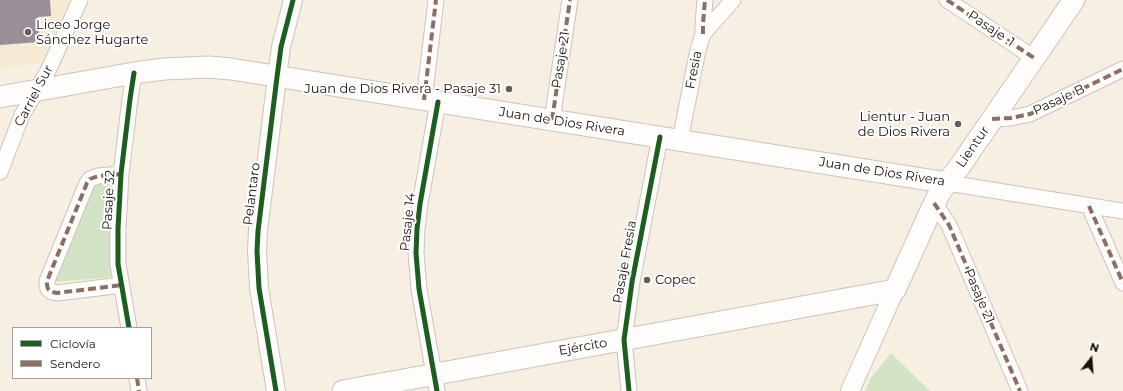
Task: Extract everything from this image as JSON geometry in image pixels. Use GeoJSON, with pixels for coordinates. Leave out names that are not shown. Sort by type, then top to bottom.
{"type":"FeatureCollection","features":[{"type":"Feature","properties":{"kind":"main road","name":"Lientur"},"geometry":{"type":"LineString","coordinates":[[895,290],[934,203],[1074,0]]}},
{"type":"Feature","properties":{"kind":"main road","name":"Juan de Dios Rivera"},"geometry":{"type":"LineString","coordinates":[[0,97],[134,73],[176,68],[209,67],[231,69],[948,183]]}},
{"type":"Feature","properties":{"kind":"main road","name":"Ejército"},"geometry":{"type":"LineString","coordinates":[[343,391],[436,383],[624,340],[895,290]]}},
{"type":"Feature","properties":{"kind":"street","name":"Carriel Sur"},"geometry":{"type":"LineString","coordinates":[[0,172],[22,115],[49,69],[80,0]]}},
{"type":"Feature","properties":{"kind":"street","name":"Pelantaro"},"geometry":{"type":"LineString","coordinates":[[276,391],[259,288],[257,251],[277,77],[282,47],[293,0]]}},
{"type":"Feature","properties":{"kind":"street","name":"Pasaje 14"},"geometry":{"type":"LineString","coordinates":[[436,0],[431,101],[417,229],[416,253],[419,289],[436,383]]}},
{"type":"Feature","properties":{"kind":"street","name":"Pasaje 21"},"geometry":{"type":"LineString","coordinates":[[552,120],[570,0]]}},
{"type":"Feature","properties":{"kind":"street","name":"Fresia"},"geometry":{"type":"LineString","coordinates":[[680,140],[698,50],[703,34],[705,0]]}},
{"type":"Feature","properties":{"kind":"street"},"geometry":{"type":"LineString","coordinates":[[703,34],[733,0]]}},
{"type":"Feature","properties":{"kind":"street","name":"Pasaje .1"},"geometry":{"type":"LineString","coordinates":[[947,0],[1034,58]]}},
{"type":"Feature","properties":{"kind":"street","name":"Pasaje B"},"geometry":{"type":"LineString","coordinates":[[992,119],[1011,118],[1030,114],[1123,68]]}},
{"type":"Feature","properties":{"kind":"street","name":"Pasaje 32"},"geometry":{"type":"LineString","coordinates":[[129,327],[118,264],[118,241],[121,174],[134,73]]}},
{"type":"Feature","properties":{"kind":"street","name":"Pasaje Fresia"},"geometry":{"type":"LineString","coordinates":[[629,391],[624,340],[632,282],[660,137]]}},
{"type":"Feature","properties":{"kind":"street","name":"Pasaje 32"},"geometry":{"type":"LineString","coordinates":[[121,174],[98,176],[90,179],[86,183],[46,285],[52,292],[57,293],[122,285]]}},
{"type":"Feature","properties":{"kind":"street","name":"Juan de Dios Rivera"},"geometry":{"type":"LineString","coordinates":[[948,183],[1123,211]]}},
{"type":"Feature","properties":{"kind":"street","name":"Pasaje 21"},"geometry":{"type":"LineString","coordinates":[[934,203],[949,225],[1020,391]]}},
{"type":"Feature","properties":{"kind":"street"},"geometry":{"type":"LineString","coordinates":[[1089,206],[1123,283]]}},
{"type":"Feature","properties":{"kind":"street","name":"Lientur"},"geometry":{"type":"LineString","coordinates":[[850,391],[895,290]]}},
{"type":"Feature","properties":{"kind":"street"},"geometry":{"type":"LineString","coordinates":[[137,379],[139,391]]}},
{"type":"Feature","properties":{"kind":"shaded area","name":"Liceo Jorge Sánchez Hugarte"},"geometry":{"type":"Polygon","coordinates":[[[0,0],[70,0],[41,63],[0,70],[0,0]]]}},
{"type":"Feature","properties":{"kind":"green space"},"geometry":{"type":"Polygon","coordinates":[[[101,180],[110,183],[115,189],[114,277],[53,282],[95,183],[101,180]]]}},
{"type":"Feature","properties":{"kind":"green space"},"geometry":{"type":"Polygon","coordinates":[[[891,353],[930,391],[865,391],[871,378],[891,353]]]}},
{"type":"Feature","properties":{"kind":"building"},"geometry":{"type":"Polygon","coordinates":[[[0,0],[50,0],[51,16],[38,17],[39,42],[0,45],[0,0]]]}},
{"type":"Feature","properties":{"kind":"marked path"},"geometry":{"type":"LineString","coordinates":[[424,100],[436,0]]}},
{"type":"Feature","properties":{"kind":"marked path"},"geometry":{"type":"LineString","coordinates":[[552,120],[570,0]]}},
{"type":"Feature","properties":{"kind":"marked path"},"geometry":{"type":"LineString","coordinates":[[703,34],[705,0]]}},
{"type":"Feature","properties":{"kind":"marked path"},"geometry":{"type":"LineString","coordinates":[[947,0],[1034,58]]}},
{"type":"Feature","properties":{"kind":"marked path"},"geometry":{"type":"LineString","coordinates":[[992,119],[1011,118],[1030,114],[1123,69]]}},
{"type":"Feature","properties":{"kind":"marked path"},"geometry":{"type":"LineString","coordinates":[[121,174],[98,176],[90,179],[87,183],[47,281],[47,285],[48,289],[57,293],[122,285]]}},
{"type":"Feature","properties":{"kind":"marked path"},"geometry":{"type":"LineString","coordinates":[[934,203],[949,225],[1020,391]]}},
{"type":"Feature","properties":{"kind":"marked path"},"geometry":{"type":"LineString","coordinates":[[1089,206],[1123,283]]}},
{"type":"Feature","properties":{"kind":"marked path"},"geometry":{"type":"LineString","coordinates":[[137,379],[139,391]]}},
{"type":"Feature","properties":{"kind":"cycle path"},"geometry":{"type":"LineString","coordinates":[[276,391],[259,288],[257,251],[258,231],[281,47],[293,0]]}},
{"type":"Feature","properties":{"kind":"cycle path"},"geometry":{"type":"LineString","coordinates":[[129,327],[118,264],[118,229],[121,174],[134,73]]}},
{"type":"Feature","properties":{"kind":"cycle path"},"geometry":{"type":"LineString","coordinates":[[437,391],[419,289],[416,253],[420,204],[438,102]]}},
{"type":"Feature","properties":{"kind":"cycle path"},"geometry":{"type":"LineString","coordinates":[[629,391],[624,340],[632,282],[660,137]]}},
{"type":"Feature","properties":{"kind":"place","name":"Liceo Jorge Sánchez Hugarte"},"geometry":{"type":"Point","coordinates":[28,32]}},
{"type":"Feature","properties":{"kind":"place","name":"Juan de Dios Rivera - Pasaje 31"},"geometry":{"type":"Point","coordinates":[509,89]}},
{"type":"Feature","properties":{"kind":"place","name":"Lientur - Juan de Dios Rivera"},"geometry":{"type":"Point","coordinates":[958,124]}},
{"type":"Feature","properties":{"kind":"place","name":"Copec"},"geometry":{"type":"Point","coordinates":[647,280]}}]}
